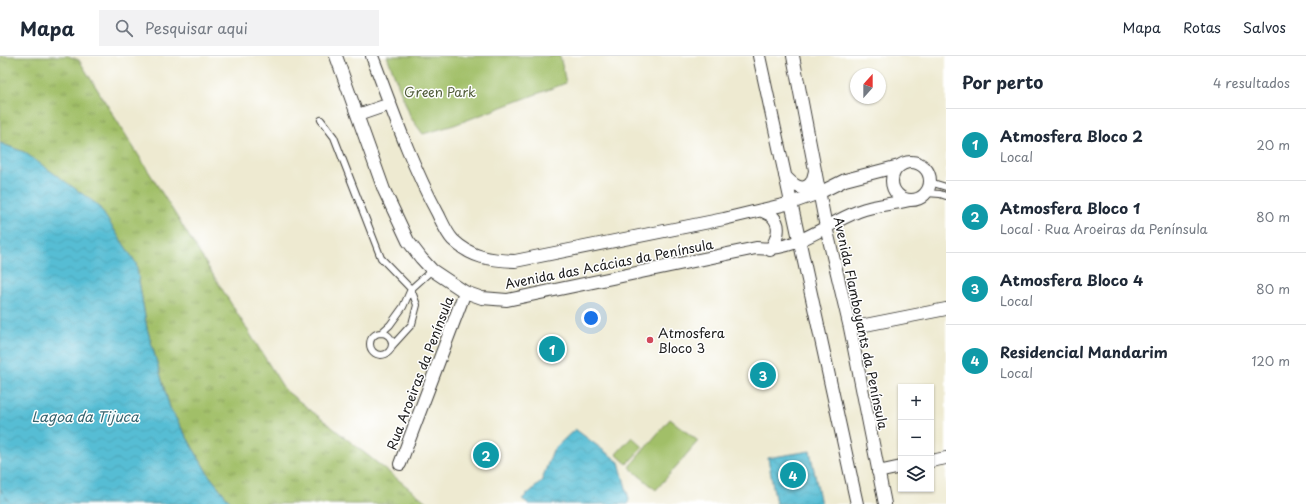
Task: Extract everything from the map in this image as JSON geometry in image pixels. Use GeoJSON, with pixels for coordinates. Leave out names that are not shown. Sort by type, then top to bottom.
{"type":"FeatureCollection","features":[{"type":"Feature","properties":{"kind":"street","name":"Avenida das Acácias da Península"},"geometry":{"type":"LineString","coordinates":[[336,56],[384,190],[408,241],[432,270],[465,292],[482,298],[507,300],[756,248],[770,250],[800,242],[826,227],[860,211],[910,200]]}},
{"type":"Feature","properties":{"kind":"street","name":"Avenida das Acácias da Península"},"geometry":{"type":"LineString","coordinates":[[372,56],[427,193],[452,239],[470,253],[492,260],[515,261],[724,220],[791,203],[819,193],[845,180],[898,166]]}},
{"type":"Feature","properties":{"kind":"street"},"geometry":{"type":"LineString","coordinates":[[759,56],[856,504]]}},
{"type":"Feature","properties":{"kind":"street","name":"Avenida Flamboyants da Península"},"geometry":{"type":"LineString","coordinates":[[793,56],[819,193],[850,328],[885,504]]}},
{"type":"Feature","properties":{"kind":"street"},"geometry":{"type":"LineString","coordinates":[[358,115],[390,104]]}},
{"type":"Feature","properties":{"kind":"street"},"geometry":{"type":"LineString","coordinates":[[910,162],[922,166],[930,176],[928,188],[916,200],[903,198],[894,190],[892,177],[898,166],[910,162]]}},
{"type":"Feature","properties":{"kind":"street"},"geometry":{"type":"LineString","coordinates":[[785,176],[791,184],[800,187],[810,184],[815,171]]}},
{"type":"Feature","properties":{"kind":"street"},"geometry":{"type":"LineString","coordinates":[[761,210],[772,216],[778,227],[775,242],[770,250]]}},
{"type":"Feature","properties":{"kind":"street","name":"Rua Aroeiras da Península"},"geometry":{"type":"LineString","coordinates":[[400,464],[465,292]]}},
{"type":"Feature","properties":{"kind":"street"},"geometry":{"type":"LineString","coordinates":[[850,328],[946,309]]}},
{"type":"Feature","properties":{"kind":"street"},"geometry":{"type":"LineString","coordinates":[[934,460],[946,458]]}},
{"type":"Feature","properties":{"kind":"street"},"geometry":{"type":"LineString","coordinates":[[878,472],[898,468]]}},
{"type":"Feature","properties":{"kind":"lane"},"geometry":{"type":"LineString","coordinates":[[321,120],[334,137],[381,258],[411,289],[417,305],[412,324],[392,346],[390,351],[382,355],[377,354],[373,351],[371,346],[373,337],[376,334],[381,333],[390,325],[403,307],[411,289],[432,270]]}},
{"type":"Feature","properties":{"kind":"lane"},"geometry":{"type":"LineString","coordinates":[[928,188],[946,187]]}},
{"type":"Feature","properties":{"kind":"lane"},"geometry":{"type":"LineString","coordinates":[[928,188],[946,196]]}},
{"type":"Feature","properties":{"kind":"lane"},"geometry":{"type":"LineString","coordinates":[[381,333],[390,337],[392,346]]}},
{"type":"Feature","properties":{"kind":"green space"},"geometry":{"type":"Polygon","coordinates":[[[0,56],[68,56],[79,60],[285,390],[429,504],[232,504],[208,474],[170,408],[147,328],[136,263],[24,152],[0,143],[0,56]]]}},
{"type":"Feature","properties":{"kind":"green space","name":"Green Park"},"geometry":{"type":"Polygon","coordinates":[[[387,56],[560,56],[566,83],[454,125],[423,134],[411,118],[387,56]]]}},
{"type":"Feature","properties":{"kind":"green space"},"geometry":{"type":"Polygon","coordinates":[[[670,419],[698,441],[656,490],[629,467],[670,419]]]}},
{"type":"Feature","properties":{"kind":"green space"},"geometry":{"type":"Polygon","coordinates":[[[632,437],[643,447],[627,464],[616,454],[632,437]]]}},
{"type":"Feature","properties":{"kind":"water","name":"Lagoa da Tijuca"},"geometry":{"type":"Polygon","coordinates":[[[0,143],[24,152],[98,205],[136,263],[147,328],[170,408],[208,474],[232,504],[0,504],[0,143]]]}},
{"type":"Feature","properties":{"kind":"water"},"geometry":{"type":"Polygon","coordinates":[[[575,429],[619,462],[629,499],[628,504],[529,504],[522,499],[541,482],[553,450],[575,429]]]}},
{"type":"Feature","properties":{"kind":"water"},"geometry":{"type":"Polygon","coordinates":[[[810,451],[821,504],[776,504],[768,458],[810,451]]]}},
{"type":"Feature","properties":{"kind":"ferry route"},"geometry":{"type":"LineString","coordinates":[[0,489],[11,504]]}},
{"type":"Feature","properties":{"kind":"place","name":"Atmosfera Bloco 3"},"geometry":{"type":"Point","coordinates":[650,340]}},
{"type":"Feature","properties":{"kind":"place","name":"Atmosfera Bloco 2"},"geometry":{"type":"Point","coordinates":[552,349]}},
{"type":"Feature","properties":{"kind":"place","name":"Atmosfera Bloco 4"},"geometry":{"type":"Point","coordinates":[763,375]}},
{"type":"Feature","properties":{"kind":"place","name":"Atmosfera Bloco 1"},"geometry":{"type":"Point","coordinates":[486,455]}},
{"type":"Feature","properties":{"kind":"place","name":"Residencial Mandarim"},"geometry":{"type":"Point","coordinates":[793,475]}}]}
